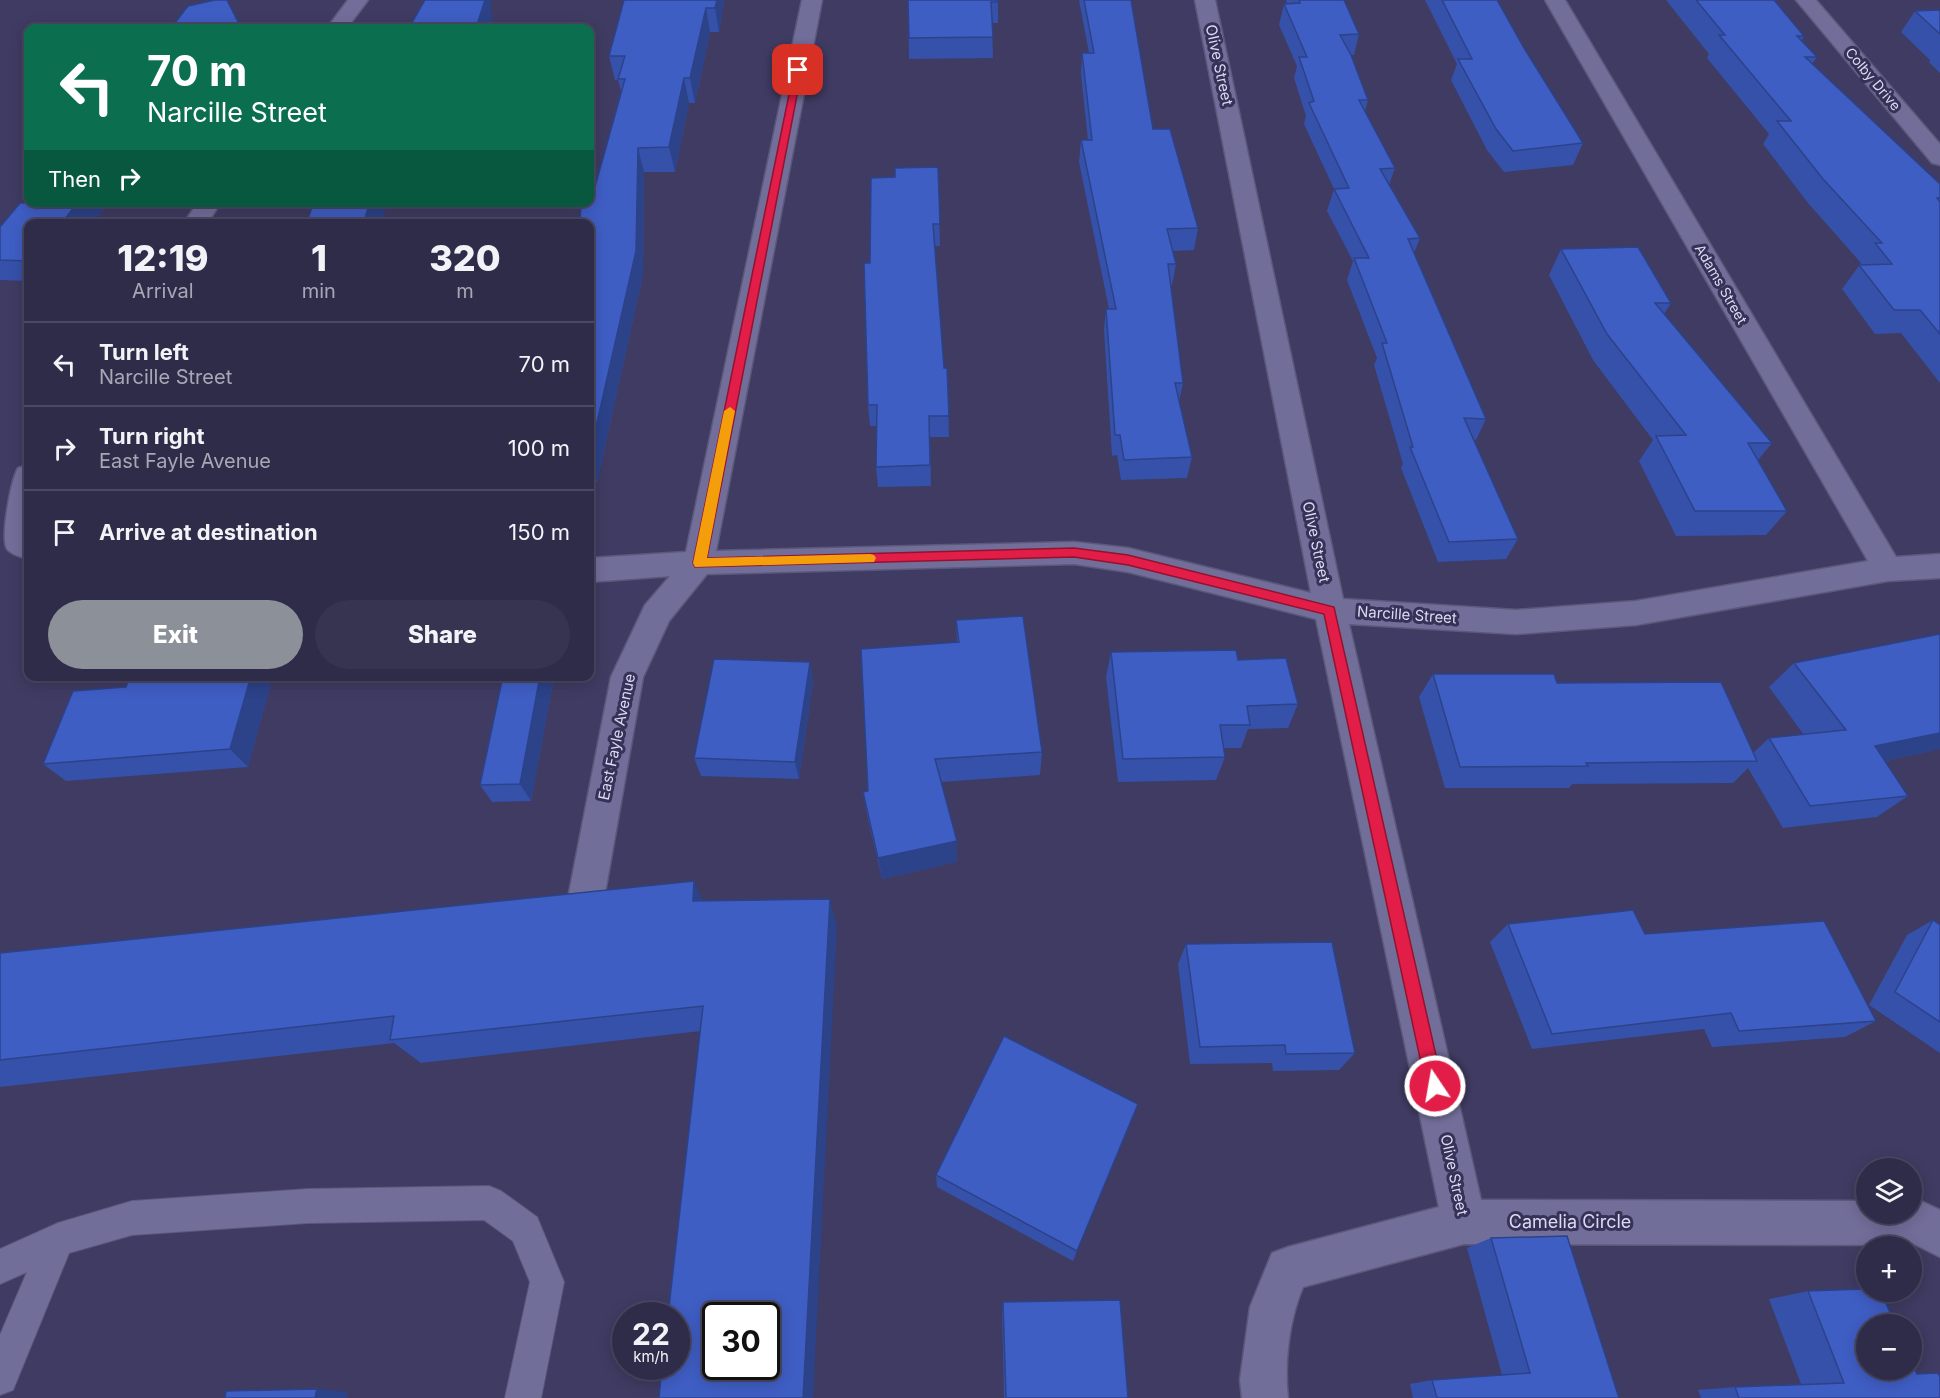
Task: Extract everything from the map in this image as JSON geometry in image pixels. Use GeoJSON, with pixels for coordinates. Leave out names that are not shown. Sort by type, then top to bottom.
{"type":"FeatureCollection","features":[{"type":"Feature","properties":{"kind":"street"},"geometry":{"type":"LineString","coordinates":[[340,24],[358,0]]}},
{"type":"Feature","properties":{"kind":"street","name":"East Fayle Avenue"},"geometry":{"type":"LineString","coordinates":[[587,893],[627,677],[656,614],[699,563],[812,0]]}},
{"type":"Feature","properties":{"kind":"street","name":"Olive Street"},"geometry":{"type":"LineString","coordinates":[[1205,0],[1330,610],[1464,1222]]}},
{"type":"Feature","properties":{"kind":"street","name":"Adams Street"},"geometry":{"type":"LineString","coordinates":[[1555,0],[1888,568]]}},
{"type":"Feature","properties":{"kind":"street","name":"Colby Drive"},"geometry":{"type":"LineString","coordinates":[[1806,0],[1940,158]]}},
{"type":"Feature","properties":{"kind":"street"},"geometry":{"type":"LineString","coordinates":[[23,545],[24,488]]}},
{"type":"Feature","properties":{"kind":"street","name":"Narcille Street"},"geometry":{"type":"LineString","coordinates":[[594,570],[699,563],[1074,553],[1128,560],[1330,610],[1516,622],[1636,613],[1888,568],[1940,566]]}},
{"type":"Feature","properties":{"kind":"street","name":"Camelia Circle"},"geometry":{"type":"LineString","coordinates":[[1265,1398],[1263,1380],[1272,1307],[1288,1269],[1464,1222],[1921,1223],[1940,1234]]}},
{"type":"Feature","properties":{"kind":"lane"},"geometry":{"type":"LineString","coordinates":[[0,1267],[58,1240],[132,1218],[308,1206],[489,1203],[525,1229],[547,1282],[523,1398]]}},
{"type":"Feature","properties":{"kind":"lane"},"geometry":{"type":"LineString","coordinates":[[0,1377],[58,1240]]}},
{"type":"Feature","properties":{"kind":"building"},"geometry":{"type":"Polygon","coordinates":[[[215,0],[227,0],[239,24],[174,24],[188,6],[215,0]]]}},
{"type":"Feature","properties":{"kind":"building"},"geometry":{"type":"Polygon","coordinates":[[[425,0],[485,0],[477,24],[411,24],[425,0]]]}},
{"type":"Feature","properties":{"kind":"building"},"geometry":{"type":"Polygon","coordinates":[[[624,0],[717,0],[715,8],[706,8],[690,78],[684,78],[669,147],[638,148],[636,251],[594,435],[594,219],[580,219],[581,207],[594,207],[594,187],[625,79],[618,79],[625,56],[609,56],[624,0]]]}},
{"type":"Feature","properties":{"kind":"building"},"geometry":{"type":"Polygon","coordinates":[[[908,0],[998,0],[998,2],[991,2],[993,37],[909,38],[908,0]]]}},
{"type":"Feature","properties":{"kind":"building"},"geometry":{"type":"Polygon","coordinates":[[[1084,0],[1131,0],[1153,129],[1170,129],[1198,228],[1167,229],[1176,264],[1168,264],[1183,383],[1175,383],[1192,457],[1124,460],[1120,435],[1115,435],[1106,309],[1116,309],[1081,140],[1092,140],[1082,53],[1094,53],[1084,0]]]}},
{"type":"Feature","properties":{"kind":"building"},"geometry":{"type":"Polygon","coordinates":[[[1299,0],[1344,0],[1359,34],[1340,35],[1351,55],[1368,100],[1359,100],[1395,168],[1380,169],[1420,238],[1408,239],[1486,419],[1464,418],[1518,539],[1449,542],[1410,447],[1413,447],[1382,343],[1387,343],[1354,258],[1369,258],[1334,189],[1349,188],[1309,103],[1314,101],[1299,57],[1307,57],[1284,4],[1300,3],[1299,0]]]}},
{"type":"Feature","properties":{"kind":"building"},"geometry":{"type":"Polygon","coordinates":[[[1442,0],[1497,0],[1583,143],[1513,151],[1496,129],[1458,59],[1472,59],[1442,0]]]}},
{"type":"Feature","properties":{"kind":"building"},"geometry":{"type":"Polygon","coordinates":[[[1696,0],[1774,0],[1804,36],[1797,36],[1817,57],[1805,57],[1940,184],[1940,198],[1937,198],[1940,202],[1940,334],[1920,310],[1894,310],[1859,265],[1892,264],[1875,243],[1882,243],[1823,179],[1777,121],[1791,121],[1719,35],[1725,35],[1696,0]]]}},
{"type":"Feature","properties":{"kind":"building"},"geometry":{"type":"Polygon","coordinates":[[[1940,10],[1940,34],[1915,11],[1940,10]]]}},
{"type":"Feature","properties":{"kind":"building"},"geometry":{"type":"Polygon","coordinates":[[[938,167],[940,224],[933,224],[944,368],[947,368],[949,416],[929,416],[930,465],[876,467],[877,405],[868,405],[864,263],[870,263],[871,178],[895,177],[895,168],[938,167]]]}},
{"type":"Feature","properties":{"kind":"building"},"geometry":{"type":"Polygon","coordinates":[[[20,203],[24,203],[24,207],[74,207],[65,219],[24,219],[24,261],[0,260],[0,227],[20,203]]]}},
{"type":"Feature","properties":{"kind":"building"},"geometry":{"type":"Polygon","coordinates":[[[312,207],[368,207],[365,219],[308,219],[312,207]]]}},
{"type":"Feature","properties":{"kind":"building"},"geometry":{"type":"Polygon","coordinates":[[[1638,247],[1671,303],[1655,303],[1772,443],[1748,443],[1787,511],[1695,511],[1656,436],[1686,435],[1607,334],[1561,249],[1638,247]]]}},
{"type":"Feature","properties":{"kind":"building"},"geometry":{"type":"Polygon","coordinates":[[[1023,616],[1042,752],[935,759],[957,841],[878,858],[863,792],[868,791],[861,649],[959,642],[956,620],[1023,616]]]}},
{"type":"Feature","properties":{"kind":"building"},"geometry":{"type":"Polygon","coordinates":[[[1940,634],[1940,733],[1875,746],[1908,796],[1810,806],[1769,738],[1846,730],[1794,663],[1940,634]]]}},
{"type":"Feature","properties":{"kind":"building"},"geometry":{"type":"Polygon","coordinates":[[[1236,650],[1238,660],[1286,658],[1298,704],[1247,706],[1250,725],[1220,725],[1225,757],[1123,759],[1111,652],[1236,650]]]}},
{"type":"Feature","properties":{"kind":"building"},"geometry":{"type":"Polygon","coordinates":[[[714,659],[810,662],[795,762],[694,758],[714,659]]]}},
{"type":"Feature","properties":{"kind":"building"},"geometry":{"type":"Polygon","coordinates":[[[1433,674],[1554,674],[1557,683],[1721,682],[1757,761],[1460,767],[1433,674]]]}},
{"type":"Feature","properties":{"kind":"building"},"geometry":{"type":"Polygon","coordinates":[[[128,681],[250,681],[230,749],[43,764],[73,691],[126,687],[128,681]]]}},
{"type":"Feature","properties":{"kind":"building"},"geometry":{"type":"Polygon","coordinates":[[[502,681],[539,681],[520,784],[480,785],[502,681]]]}},
{"type":"Feature","properties":{"kind":"building"},"geometry":{"type":"Polygon","coordinates":[[[694,881],[693,901],[830,899],[803,1398],[659,1398],[661,1380],[690,1380],[690,1302],[670,1302],[703,1006],[390,1040],[394,1016],[0,1060],[0,953],[694,881]]]}},
{"type":"Feature","properties":{"kind":"building"},"geometry":{"type":"Polygon","coordinates":[[[1633,910],[1645,934],[1824,921],[1876,1021],[1739,1031],[1731,1013],[1552,1034],[1508,924],[1633,910]]]}},
{"type":"Feature","properties":{"kind":"building"},"geometry":{"type":"Polygon","coordinates":[[[1933,920],[1940,925],[1940,1022],[1895,992],[1933,920]]]}},
{"type":"Feature","properties":{"kind":"building"},"geometry":{"type":"Polygon","coordinates":[[[1332,942],[1355,1053],[1286,1054],[1285,1045],[1200,1047],[1186,944],[1332,942]]]}},
{"type":"Feature","properties":{"kind":"building"},"geometry":{"type":"Polygon","coordinates":[[[1004,1036],[1138,1104],[1077,1251],[936,1175],[1004,1036]]]}},
{"type":"Feature","properties":{"kind":"building"},"geometry":{"type":"Polygon","coordinates":[[[1567,1236],[1619,1398],[1437,1398],[1432,1380],[1530,1373],[1491,1238],[1567,1236]]]}},
{"type":"Feature","properties":{"kind":"building"},"geometry":{"type":"Polygon","coordinates":[[[1856,1289],[1856,1302],[1885,1302],[1891,1314],[1856,1314],[1856,1380],[1922,1380],[1922,1374],[1938,1373],[1940,1398],[1739,1398],[1735,1387],[1844,1383],[1808,1291],[1856,1289]]]}},
{"type":"Feature","properties":{"kind":"building"},"geometry":{"type":"Polygon","coordinates":[[[1120,1300],[1128,1398],[1006,1398],[1003,1302],[1120,1300]]]}},
{"type":"Feature","properties":{"kind":"building"},"geometry":{"type":"Polygon","coordinates":[[[317,1389],[315,1398],[225,1398],[226,1391],[317,1389]]]}},
{"type":"Feature","properties":{"kind":"slow traffic"},"geometry":{"type":"LineString","coordinates":[[730,411],[699,563],[870,558]]}},
{"type":"Feature","properties":{"kind":"route"},"geometry":{"type":"LineString","coordinates":[[798,70],[699,563],[1074,553],[1128,560],[1330,610],[1435,1086]]}}]}
